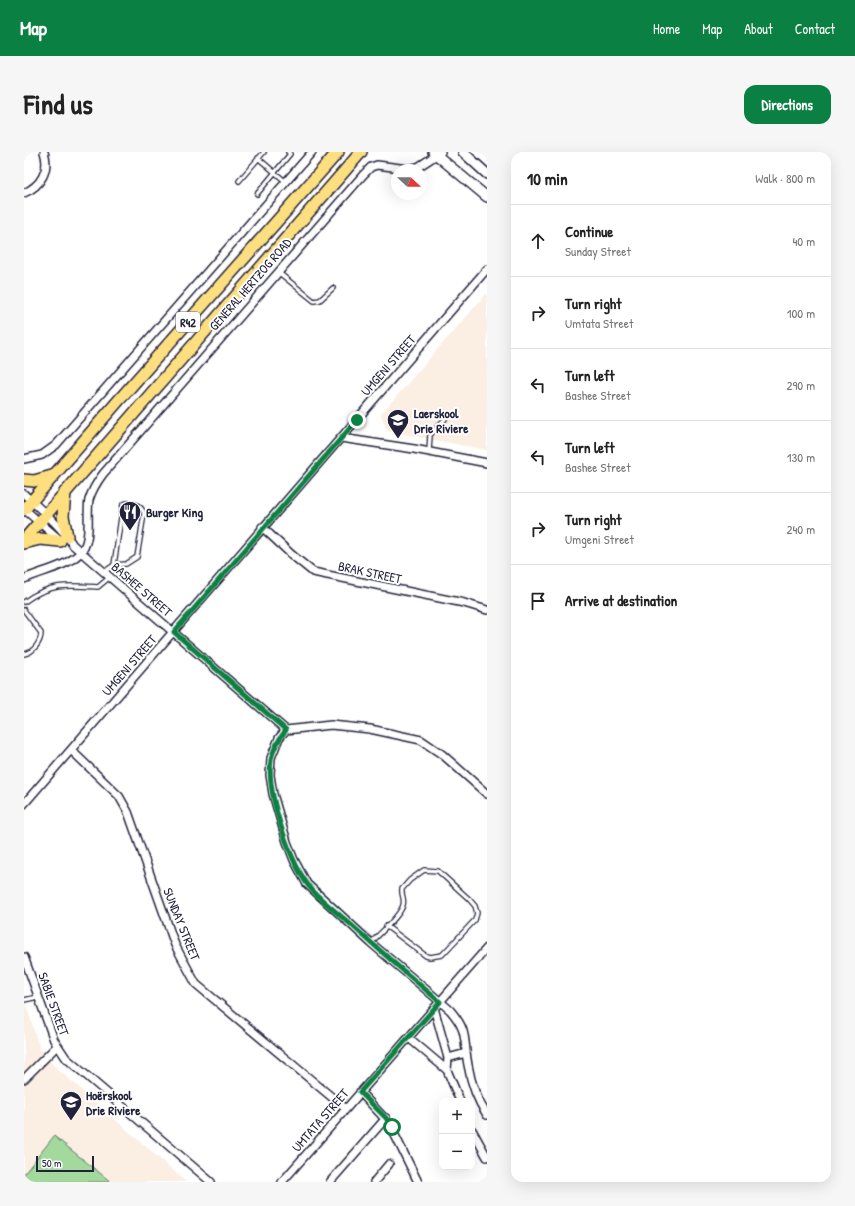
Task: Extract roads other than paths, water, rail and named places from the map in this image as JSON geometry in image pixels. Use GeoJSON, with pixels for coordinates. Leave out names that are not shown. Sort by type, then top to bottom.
{"type":"FeatureCollection","features":[{"type":"Feature","properties":{"kind":"main road","name":"GENERAL HERTZOG ROAD"},"geometry":{"type":"LineString","coordinates":[[26,505],[338,152]]}},
{"type":"Feature","properties":{"kind":"main road","name":"GENERAL HERTZOG ROAD"},"geometry":{"type":"LineString","coordinates":[[24,540],[65,492],[81,477],[361,152]]}},
{"type":"Feature","properties":{"kind":"main road"},"geometry":{"type":"LineString","coordinates":[[24,480],[34,481],[52,476]]}},
{"type":"Feature","properties":{"kind":"main road"},"geometry":{"type":"LineString","coordinates":[[24,544],[40,539],[67,541],[63,516],[65,492]]}},
{"type":"Feature","properties":{"kind":"street"},"geometry":{"type":"LineString","coordinates":[[24,193],[32,190],[39,183],[44,174],[46,164],[44,152]]}},
{"type":"Feature","properties":{"kind":"street"},"geometry":{"type":"LineString","coordinates":[[24,460],[46,453],[56,445],[312,152]]}},
{"type":"Feature","properties":{"kind":"street"},"geometry":{"type":"LineString","coordinates":[[463,152],[487,174]]}},
{"type":"Feature","properties":{"kind":"street"},"geometry":{"type":"LineString","coordinates":[[437,153],[487,197]]}},
{"type":"Feature","properties":{"kind":"street","name":"GENERAL HERTZOG ROAD"},"geometry":{"type":"LineString","coordinates":[[81,552],[87,537],[90,499],[93,489],[103,474],[371,167],[381,165],[413,168],[421,166],[437,153]]}},
{"type":"Feature","properties":{"kind":"street","name":"UMGENI STREET"},"geometry":{"type":"LineString","coordinates":[[24,804],[174,632],[262,527],[487,269]]}},
{"type":"Feature","properties":{"kind":"street"},"geometry":{"type":"LineString","coordinates":[[341,438],[487,463]]}},
{"type":"Feature","properties":{"kind":"street"},"geometry":{"type":"LineString","coordinates":[[26,505],[42,518]]}},
{"type":"Feature","properties":{"kind":"street"},"geometry":{"type":"LineString","coordinates":[[26,505],[42,518]]}},
{"type":"Feature","properties":{"kind":"street","name":"BASHEE STREET"},"geometry":{"type":"LineString","coordinates":[[42,518],[67,541]]}},
{"type":"Feature","properties":{"kind":"street","name":"BASHEE STREET"},"geometry":{"type":"LineString","coordinates":[[42,518],[286,730]]}},
{"type":"Feature","properties":{"kind":"street","name":"BRAK STREET"},"geometry":{"type":"LineString","coordinates":[[262,527],[313,572],[464,603],[487,610]]}},
{"type":"Feature","properties":{"kind":"street"},"geometry":{"type":"LineString","coordinates":[[24,579],[63,564],[81,552]]}},
{"type":"Feature","properties":{"kind":"street"},"geometry":{"type":"LineString","coordinates":[[487,794],[443,755],[421,740],[370,729],[330,724],[286,730],[273,752],[270,775],[279,817],[294,860],[313,891],[371,943],[450,1010],[462,1026],[466,1040],[466,1053],[472,1082],[481,1106],[487,1115]]}},
{"type":"Feature","properties":{"kind":"street","name":"SUNDAY STREET"},"geometry":{"type":"LineString","coordinates":[[71,750],[119,796],[128,812],[175,945],[196,984],[346,1109]]}},
{"type":"Feature","properties":{"kind":"street","name":"UMTATA STREET"},"geometry":{"type":"LineString","coordinates":[[282,1182],[487,948]]}},
{"type":"Feature","properties":{"kind":"street","name":"SABIE STREET"},"geometry":{"type":"LineString","coordinates":[[24,957],[57,1046],[71,1063],[211,1182]]}},
{"type":"Feature","properties":{"kind":"street"},"geometry":{"type":"LineString","coordinates":[[434,1008],[448,1058],[447,1070]]}},
{"type":"Feature","properties":{"kind":"street"},"geometry":{"type":"LineString","coordinates":[[409,1038],[447,1070],[459,1098]]}},
{"type":"Feature","properties":{"kind":"street"},"geometry":{"type":"LineString","coordinates":[[24,1079],[57,1046]]}},
{"type":"Feature","properties":{"kind":"street"},"geometry":{"type":"LineString","coordinates":[[448,1058],[466,1053]]}},
{"type":"Feature","properties":{"kind":"street"},"geometry":{"type":"LineString","coordinates":[[360,1092],[386,1118],[418,1182]]}},
{"type":"Feature","properties":{"kind":"street"},"geometry":{"type":"LineString","coordinates":[[330,1182],[386,1118]]}},
{"type":"Feature","properties":{"kind":"street"},"geometry":{"type":"LineString","coordinates":[[474,1134],[487,1157]]}},
{"type":"Feature","properties":{"kind":"street"},"geometry":{"type":"LineString","coordinates":[[374,1182],[389,1164]]}},
{"type":"Feature","properties":{"kind":"lane"},"geometry":{"type":"LineString","coordinates":[[240,181],[264,152]]}},
{"type":"Feature","properties":{"kind":"lane"},"geometry":{"type":"LineString","coordinates":[[258,194],[290,154],[288,152]]}},
{"type":"Feature","properties":{"kind":"lane"},"geometry":{"type":"LineString","coordinates":[[258,158],[286,182]]}},
{"type":"Feature","properties":{"kind":"lane"},"geometry":{"type":"LineString","coordinates":[[278,272],[314,301],[320,300],[333,288]]}},
{"type":"Feature","properties":{"kind":"lane"},"geometry":{"type":"LineString","coordinates":[[429,452],[430,435],[445,419]]}},
{"type":"Feature","properties":{"kind":"lane"},"geometry":{"type":"LineString","coordinates":[[104,572],[114,565],[126,564],[134,560],[139,552],[144,514],[141,507],[138,505],[128,503],[123,504],[114,565]]}},
{"type":"Feature","properties":{"kind":"lane"},"geometry":{"type":"LineString","coordinates":[[24,602],[47,589],[65,584],[98,587],[110,577]]}},
{"type":"Feature","properties":{"kind":"lane"},"geometry":{"type":"LineString","coordinates":[[24,610],[41,633],[38,644],[28,654],[24,654]]}},
{"type":"Feature","properties":{"kind":"lane"},"geometry":{"type":"LineString","coordinates":[[371,943],[386,926],[401,911],[404,904],[402,889],[420,872],[429,869],[438,871],[469,898],[475,906],[477,913],[475,920],[442,955],[435,957],[426,956],[386,926]]}},
{"type":"Feature","properties":{"kind":"lane"},"geometry":{"type":"LineString","coordinates":[[24,1000],[38,997]]}},
{"type":"Feature","properties":{"kind":"place","name":"Laerskool Drie Riviere"},"geometry":{"type":"Point","coordinates":[398,440]}},
{"type":"Feature","properties":{"kind":"place","name":"Burger King"},"geometry":{"type":"Point","coordinates":[130,532]}},
{"type":"Feature","properties":{"kind":"place","name":"Hoërskool Drie Riviere"},"geometry":{"type":"Point","coordinates":[71,1122]}}]}
